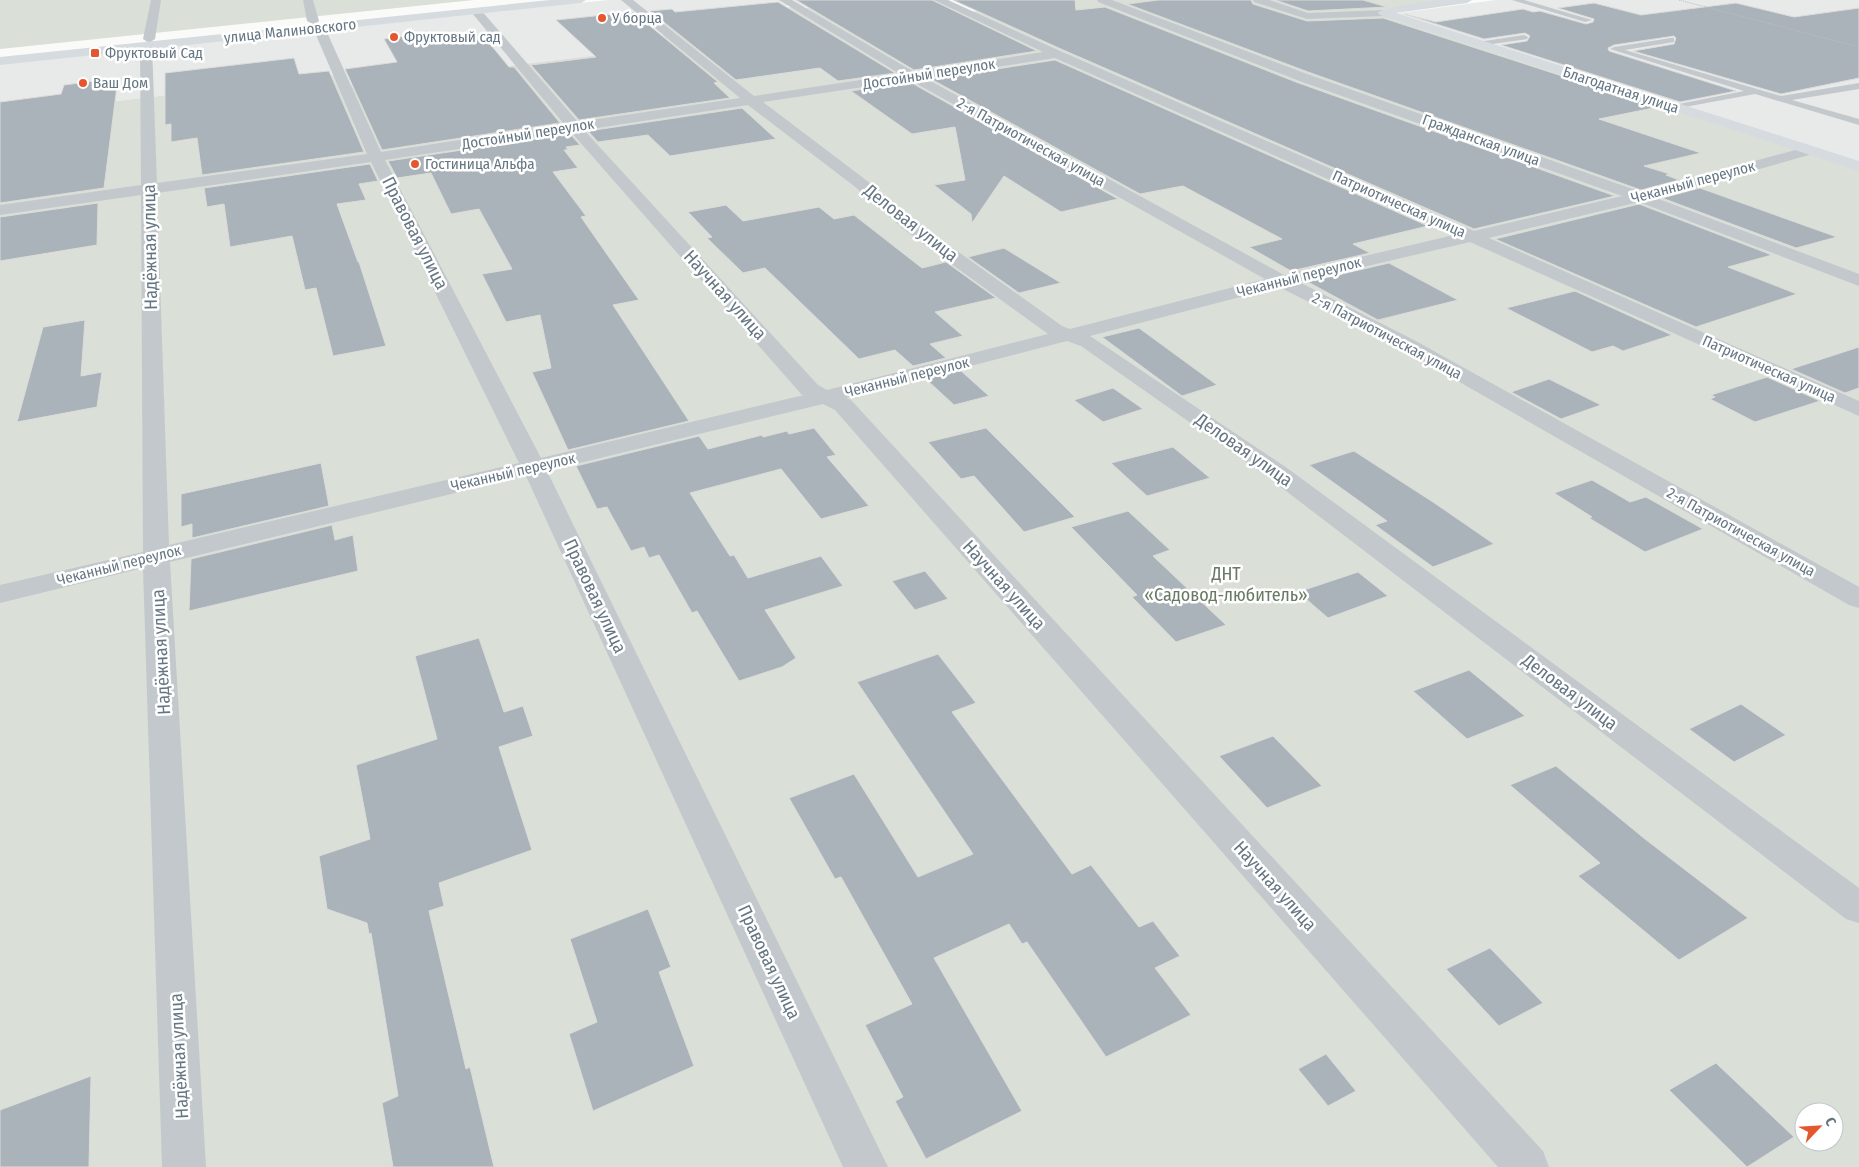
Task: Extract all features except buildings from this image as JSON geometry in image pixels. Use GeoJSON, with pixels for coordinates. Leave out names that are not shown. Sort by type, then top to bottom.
{"type":"FeatureCollection","features":[{"type":"Feature","properties":{"kind":"main road","name":"улица Малиновского"},"geometry":{"type":"LineString","coordinates":[[0,61],[519,0]]}},
{"type":"Feature","properties":{"kind":"main road","name":"улица Малиновского"},"geometry":{"type":"LineString","coordinates":[[470,5],[581,0]]}},
{"type":"Feature","properties":{"kind":"main road","name":"Благодатная улица"},"geometry":{"type":"LineString","coordinates":[[1384,13],[1403,8],[1467,0]]}},
{"type":"Feature","properties":{"kind":"main road","name":"Благодатная улица"},"geometry":{"type":"LineString","coordinates":[[1384,13],[1859,166]]}},
{"type":"Feature","properties":{"kind":"main road","name":"улица Малиновского"},"geometry":{"type":"LineString","coordinates":[[0,54],[148,43]]}},
{"type":"Feature","properties":{"kind":"street","name":"Надёжная улица"},"geometry":{"type":"LineString","coordinates":[[156,0],[148,43],[156,556],[184,1167]]}},
{"type":"Feature","properties":{"kind":"street","name":"Правовая улица"},"geometry":{"type":"LineString","coordinates":[[308,0],[316,25],[376,157],[534,468],[866,1167]]}},
{"type":"Feature","properties":{"kind":"street","name":"Деловая улица"},"geometry":{"type":"LineString","coordinates":[[626,0],[752,101],[860,183],[912,227],[1055,330],[1088,342],[1278,473],[1859,908]]}},
{"type":"Feature","properties":{"kind":"street","name":"2-я Патриотическая улица"},"geometry":{"type":"LineString","coordinates":[[784,0],[914,77],[1281,281],[1407,344],[1859,599]]}},
{"type":"Feature","properties":{"kind":"street","name":"Патриотическая улица"},"geometry":{"type":"LineString","coordinates":[[939,0],[1056,54],[1859,409]]}},
{"type":"Feature","properties":{"kind":"street","name":"Гражданская улица"},"geometry":{"type":"LineString","coordinates":[[1102,0],[1302,77],[1640,197],[1859,280]]}},
{"type":"Feature","properties":{"kind":"street","name":"Благодатная улица"},"geometry":{"type":"LineString","coordinates":[[1258,0],[1307,16],[1384,13]]}},
{"type":"Feature","properties":{"kind":"street","name":"Научная улица"},"geometry":{"type":"LineString","coordinates":[[470,5],[574,126],[810,390],[843,405],[1527,1167]]}},
{"type":"Feature","properties":{"kind":"street","name":"Достойный переулок"},"geometry":{"type":"LineString","coordinates":[[0,210],[376,157],[1056,54]]}},
{"type":"Feature","properties":{"kind":"street","name":"Чеканный переулок"},"geometry":{"type":"LineString","coordinates":[[0,594],[826,397],[1281,281],[1640,197],[1811,150]]}},
{"type":"Feature","properties":{"kind":"lane"},"geometry":{"type":"LineString","coordinates":[[1516,0],[1588,20]]}},
{"type":"Feature","properties":{"kind":"lane"},"geometry":{"type":"LineString","coordinates":[[1478,44],[1524,37]]}},
{"type":"Feature","properties":{"kind":"lane"},"geometry":{"type":"LineString","coordinates":[[1671,40],[1614,49],[1753,92],[1859,122]]}},
{"type":"Feature","properties":{"kind":"lane"},"geometry":{"type":"LineString","coordinates":[[1782,100],[1859,86]]}},
{"type":"Feature","properties":{"kind":"lane"},"geometry":{"type":"LineString","coordinates":[[1677,107],[1753,92]]}},
{"type":"Feature","properties":{"kind":"path"},"geometry":{"type":"LineString","coordinates":[[1679,0],[1859,47]]}},
{"type":"Feature","properties":{"kind":"shaded area"},"geometry":{"type":"Polygon","coordinates":[[[609,0],[873,0],[800,8],[796,5],[653,24],[665,35],[589,44],[599,55],[349,84],[345,74],[0,115],[0,64],[609,0]]]}},
{"type":"Feature","properties":{"kind":"shaded area"},"geometry":{"type":"Polygon","coordinates":[[[1496,0],[1859,0],[1859,163],[1392,14],[1496,0]]]}},
{"type":"Feature","properties":{"kind":"green space"},"geometry":{"type":"Polygon","coordinates":[[[0,0],[474,0],[0,49],[0,0]]]}},
{"type":"Feature","properties":{"kind":"green space","name":"ДНТ «Садовод-любитель»"},"geometry":{"type":"Polygon","coordinates":[[[878,0],[935,0],[962,13],[1033,4],[1025,0],[1467,0],[1375,12],[1859,169],[1859,1167],[0,1167],[0,115],[335,75],[339,86],[599,55],[590,44],[672,34],[659,24],[736,16],[733,13],[791,7],[794,9],[878,0]]]}},
{"type":"Feature","properties":{"kind":"place","name":"У борца"},"geometry":{"type":"Point","coordinates":[602,18]}},
{"type":"Feature","properties":{"kind":"place","name":"Фруктовый сад"},"geometry":{"type":"Point","coordinates":[394,37]}},
{"type":"Feature","properties":{"kind":"place","name":"Фруктовый Сад"},"geometry":{"type":"Point","coordinates":[95,53]}},
{"type":"Feature","properties":{"kind":"place","name":"Ваш Дом"},"geometry":{"type":"Point","coordinates":[83,83]}},
{"type":"Feature","properties":{"kind":"place","name":"Гостиница Альфа"},"geometry":{"type":"Point","coordinates":[415,164]}}]}
